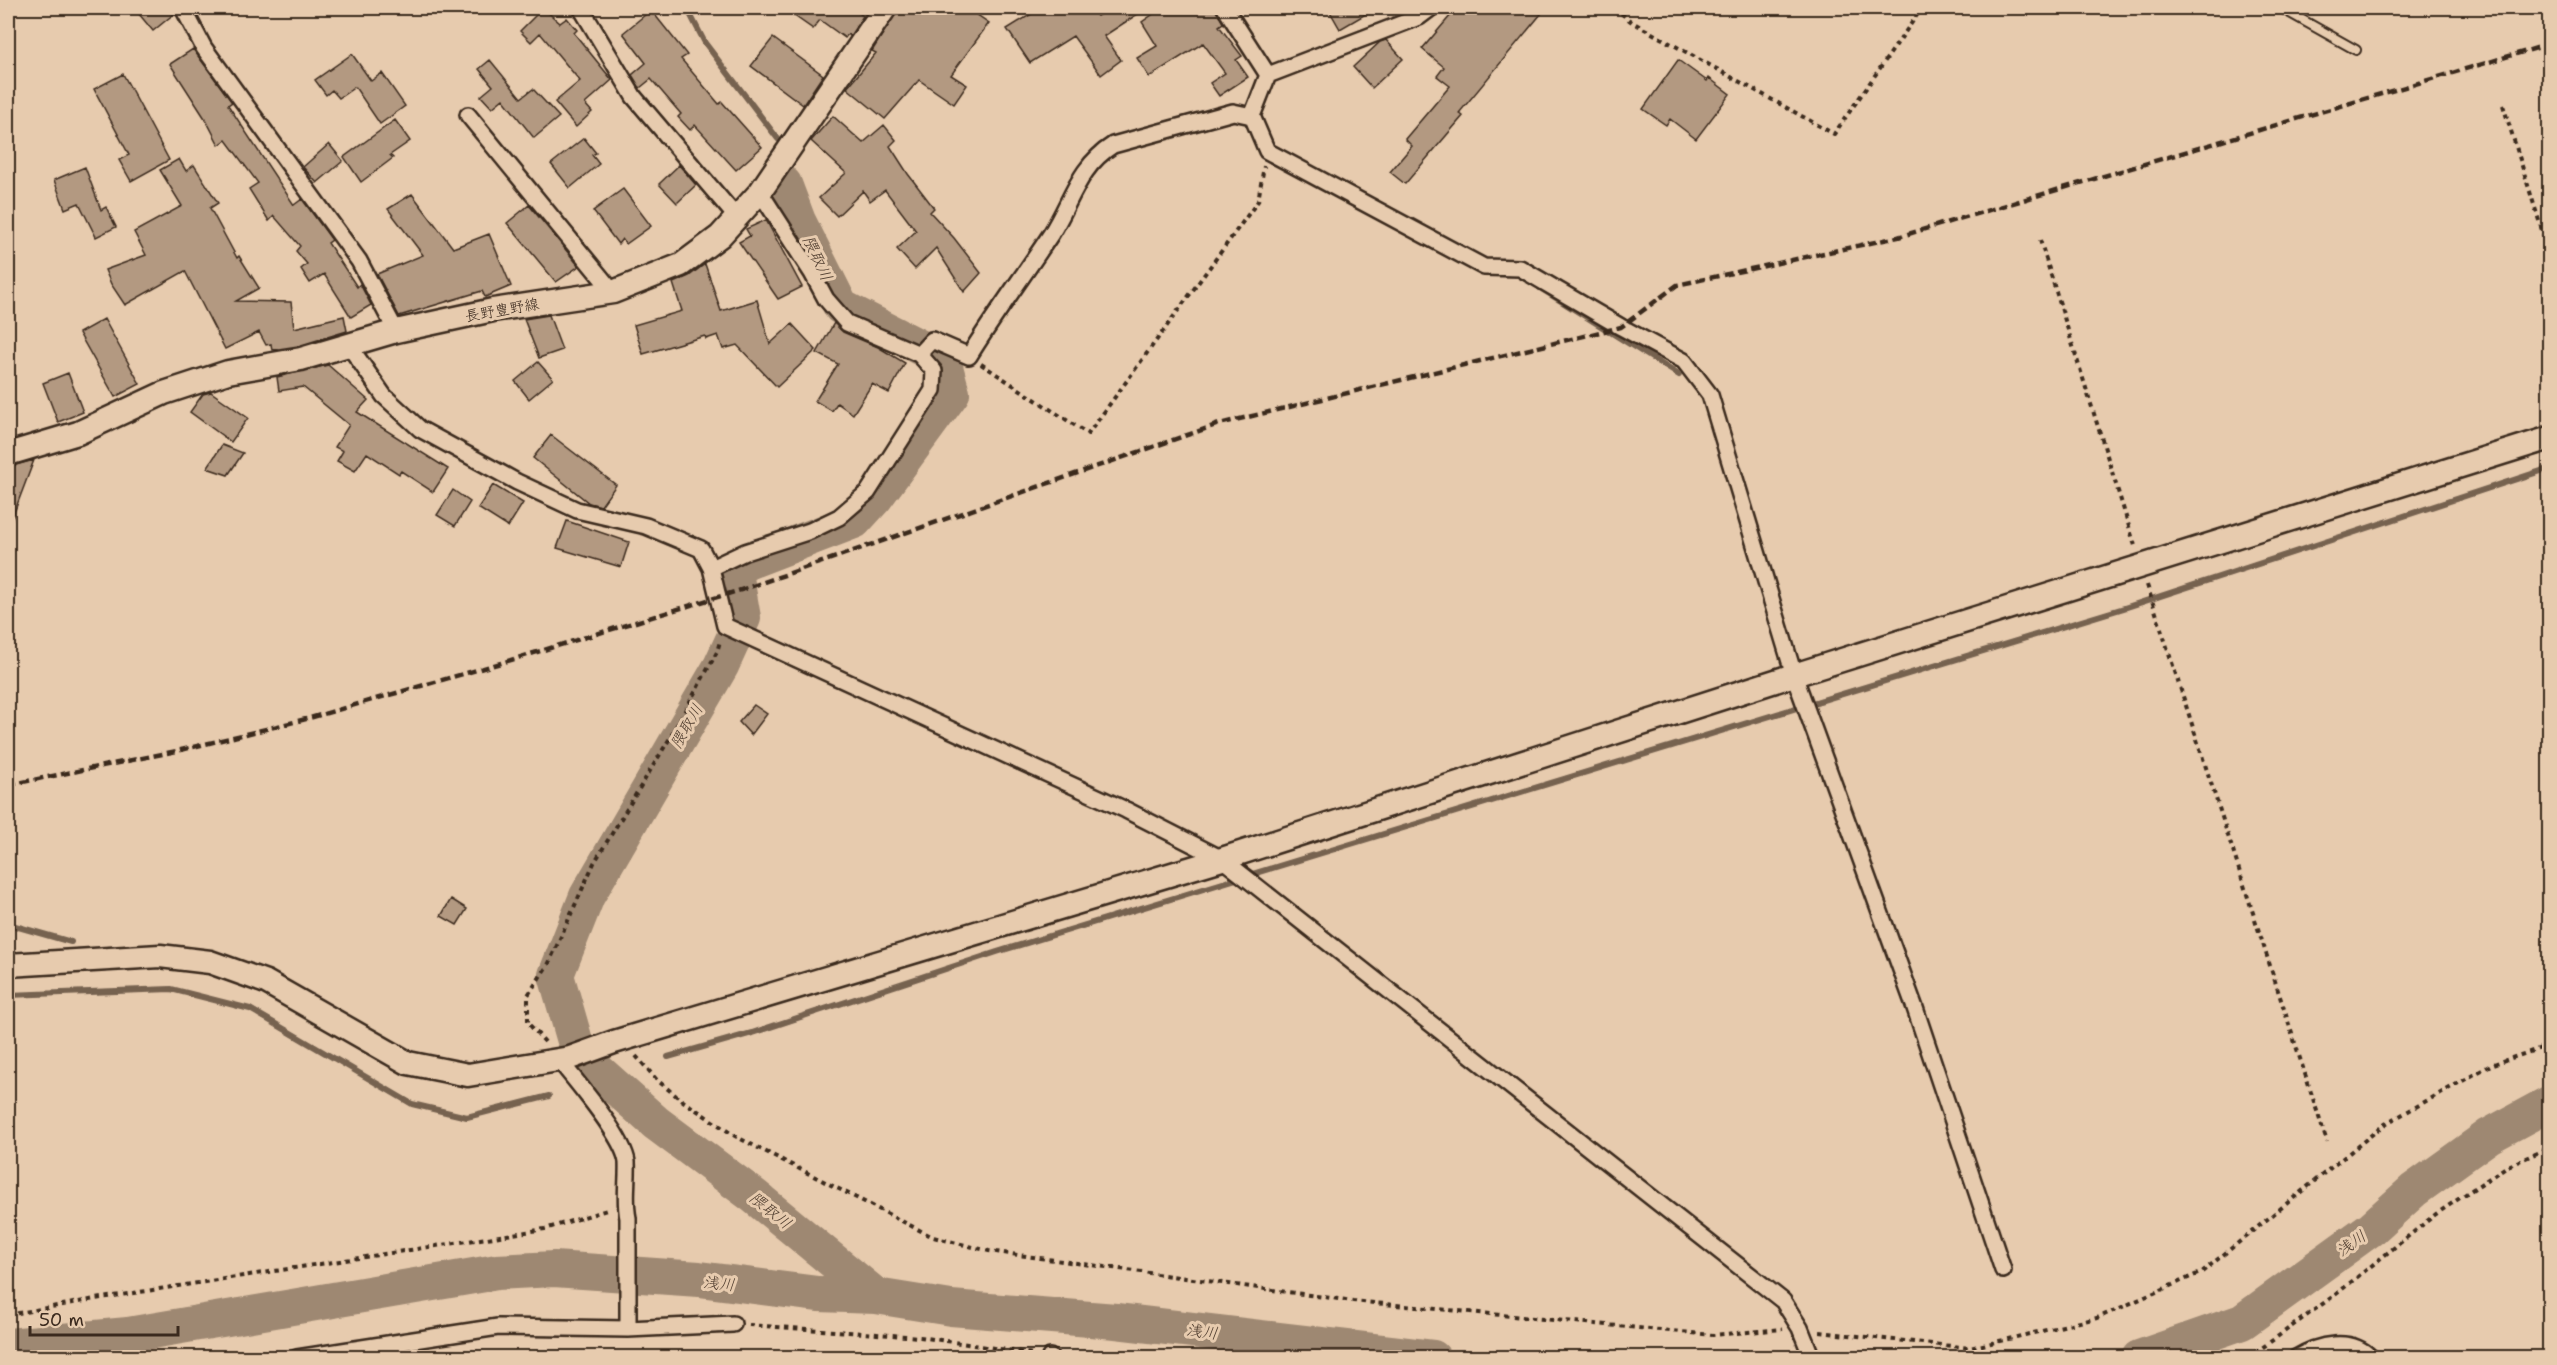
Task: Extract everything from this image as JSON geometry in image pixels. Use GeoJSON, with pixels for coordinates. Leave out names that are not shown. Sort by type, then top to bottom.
{"type":"FeatureCollection","features":[{"type":"Feature","properties":{"kind":"street"},"geometry":{"type":"LineString","coordinates":[[183,8],[204,48],[359,261],[396,332]]}},
{"type":"Feature","properties":{"kind":"street"},"geometry":{"type":"LineString","coordinates":[[582,8],[634,97],[737,218]]}},
{"type":"Feature","properties":{"kind":"street"},"geometry":{"type":"LineString","coordinates":[[1225,8],[1268,75]]}},
{"type":"Feature","properties":{"kind":"street"},"geometry":{"type":"LineString","coordinates":[[1431,8],[1419,17],[1268,75],[1252,116],[1267,151],[1484,267],[1520,268],[1684,361],[1710,395],[1794,675],[1915,1008],[2003,1270]]}},
{"type":"Feature","properties":{"kind":"street","name":"長野豊野線"},"geometry":{"type":"LineString","coordinates":[[8,454],[78,433],[164,393],[228,372],[301,359],[396,332],[493,310],[613,292],[681,266],[720,236],[760,192],[878,10]]}},
{"type":"Feature","properties":{"kind":"street"},"geometry":{"type":"LineString","coordinates":[[923,350],[932,340],[969,356],[998,309],[1052,232],[1082,174],[1098,154],[1113,144],[1233,112],[1252,116]]}},
{"type":"Feature","properties":{"kind":"street"},"geometry":{"type":"LineString","coordinates":[[468,115],[613,292]]}},
{"type":"Feature","properties":{"kind":"street"},"geometry":{"type":"LineString","coordinates":[[711,568],[745,552],[810,531],[839,517],[868,492],[933,390],[934,371],[923,350],[847,323],[826,299],[760,192]]}},
{"type":"Feature","properties":{"kind":"street"},"geometry":{"type":"LineString","coordinates":[[350,346],[384,396],[420,429],[517,482],[577,510],[646,526],[700,549],[711,568],[727,626],[1126,810],[1222,859],[1783,1301],[1803,1333],[1812,1358]]}},
{"type":"Feature","properties":{"kind":"street"},"geometry":{"type":"LineString","coordinates":[[8,964],[160,956],[210,962],[266,982],[408,1063],[468,1075],[565,1059],[1222,859],[1794,675],[2550,438]]}},
{"type":"Feature","properties":{"kind":"street"},"geometry":{"type":"LineString","coordinates":[[565,1059],[615,1134],[627,1159],[628,1325]]}},
{"type":"Feature","properties":{"kind":"street"},"geometry":{"type":"LineString","coordinates":[[297,1358],[498,1327],[733,1324]]}},
{"type":"Feature","properties":{"kind":"street"},"geometry":{"type":"LineString","coordinates":[[2295,1358],[2310,1349],[2340,1343],[2366,1352],[2371,1358]]}},
{"type":"Feature","properties":{"kind":"lane"},"geometry":{"type":"LineString","coordinates":[[2281,8],[2356,50]]}},
{"type":"Feature","properties":{"kind":"path"},"geometry":{"type":"LineString","coordinates":[[1614,8],[1632,22],[1834,134],[1922,8]]}},
{"type":"Feature","properties":{"kind":"path"},"geometry":{"type":"LineString","coordinates":[[2503,105],[2550,256]]}},
{"type":"Feature","properties":{"kind":"path"},"geometry":{"type":"LineString","coordinates":[[969,356],[1088,434],[1258,201],[1267,151]]}},
{"type":"Feature","properties":{"kind":"path"},"geometry":{"type":"LineString","coordinates":[[2040,240],[2141,567],[2327,1142]]}},
{"type":"Feature","properties":{"kind":"path"},"geometry":{"type":"LineString","coordinates":[[565,1059],[528,1023],[528,995],[549,963],[594,863],[670,738],[717,652],[727,626]]}},
{"type":"Feature","properties":{"kind":"path"},"geometry":{"type":"LineString","coordinates":[[618,1041],[680,1100],[735,1136],[933,1238],[989,1251],[1353,1301],[1713,1335],[1803,1333],[1970,1348],[2097,1318],[2202,1272],[2385,1124],[2491,1065],[2550,1045]]}},
{"type":"Feature","properties":{"kind":"path"},"geometry":{"type":"LineString","coordinates":[[2248,1358],[2335,1295],[2436,1214],[2506,1167],[2550,1147]]}},
{"type":"Feature","properties":{"kind":"path"},"geometry":{"type":"LineString","coordinates":[[8,1315],[95,1299],[545,1229],[626,1211]]}},
{"type":"Feature","properties":{"kind":"path"},"geometry":{"type":"LineString","coordinates":[[733,1324],[920,1337],[1050,1357]]}},
{"type":"Feature","properties":{"kind":"building"},"geometry":{"type":"Polygon","coordinates":[[[134,8],[173,8],[175,13],[153,31],[134,8]]]}},
{"type":"Feature","properties":{"kind":"building"},"geometry":{"type":"Polygon","coordinates":[[[543,8],[560,23],[567,18],[577,30],[574,33],[612,80],[585,104],[592,112],[576,127],[555,102],[580,81],[540,33],[531,42],[520,31],[543,8]]]}},
{"type":"Feature","properties":{"kind":"building"},"geometry":{"type":"Polygon","coordinates":[[[783,8],[852,8],[863,16],[850,36],[848,34],[845,38],[820,20],[813,29],[783,8]]]}},
{"type":"Feature","properties":{"kind":"building"},"geometry":{"type":"Polygon","coordinates":[[[899,8],[967,8],[989,23],[951,75],[967,85],[954,104],[919,80],[885,119],[847,88],[876,53],[872,51],[899,8]]]}},
{"type":"Feature","properties":{"kind":"building"},"geometry":{"type":"Polygon","coordinates":[[[1041,8],[1090,8],[1097,16],[1110,8],[1147,8],[1104,36],[1121,60],[1101,75],[1073,36],[1030,63],[1007,29],[1041,8]]]}},
{"type":"Feature","properties":{"kind":"building"},"geometry":{"type":"Polygon","coordinates":[[[1162,8],[1215,8],[1223,23],[1219,26],[1242,56],[1236,60],[1248,77],[1219,96],[1210,83],[1225,73],[1203,43],[1149,77],[1137,58],[1157,46],[1142,22],[1162,8]]]}},
{"type":"Feature","properties":{"kind":"building"},"geometry":{"type":"Polygon","coordinates":[[[1328,8],[1376,8],[1340,29],[1328,8]]]}},
{"type":"Feature","properties":{"kind":"building"},"geometry":{"type":"Polygon","coordinates":[[[1457,8],[1546,8],[1459,113],[1463,116],[1405,184],[1390,172],[1412,146],[1405,139],[1450,86],[1437,76],[1444,67],[1422,49],[1457,8]]]}},
{"type":"Feature","properties":{"kind":"building"},"geometry":{"type":"Polygon","coordinates":[[[651,10],[687,55],[681,59],[719,104],[722,102],[762,147],[736,170],[695,125],[690,130],[678,117],[681,114],[651,79],[640,88],[632,75],[646,63],[623,33],[651,10]]]}},
{"type":"Feature","properties":{"kind":"building"},"geometry":{"type":"Polygon","coordinates":[[[773,38],[823,75],[803,105],[751,66],[773,38]]]}},
{"type":"Feature","properties":{"kind":"building"},"geometry":{"type":"Polygon","coordinates":[[[1386,40],[1403,59],[1372,88],[1353,67],[1380,42],[1386,40]]]}},
{"type":"Feature","properties":{"kind":"building"},"geometry":{"type":"Polygon","coordinates":[[[193,49],[232,102],[228,105],[294,205],[302,199],[332,240],[328,243],[357,287],[360,284],[371,305],[351,317],[324,274],[310,283],[301,269],[307,264],[296,251],[300,246],[274,216],[269,221],[249,189],[258,183],[226,140],[219,145],[206,120],[170,64],[193,49]]]}},
{"type":"Feature","properties":{"kind":"building"},"geometry":{"type":"Polygon","coordinates":[[[352,54],[371,81],[382,73],[405,106],[380,124],[355,87],[339,98],[332,90],[326,95],[315,80],[352,54]]]}},
{"type":"Feature","properties":{"kind":"building"},"geometry":{"type":"Polygon","coordinates":[[[490,60],[521,98],[533,89],[559,117],[534,138],[503,99],[492,108],[481,96],[493,86],[479,69],[490,60]]]}},
{"type":"Feature","properties":{"kind":"building"},"geometry":{"type":"Polygon","coordinates":[[[1678,60],[1707,81],[1709,78],[1730,94],[1696,139],[1670,119],[1666,125],[1643,109],[1678,60]]]}},
{"type":"Feature","properties":{"kind":"building"},"geometry":{"type":"Polygon","coordinates":[[[123,74],[169,160],[131,181],[119,160],[129,155],[94,89],[123,74]]]}},
{"type":"Feature","properties":{"kind":"building"},"geometry":{"type":"Polygon","coordinates":[[[833,116],[863,143],[884,125],[896,140],[890,146],[934,208],[930,212],[981,273],[964,292],[936,248],[915,269],[897,249],[916,231],[885,190],[870,201],[863,191],[837,216],[819,198],[846,173],[811,141],[833,116]]]}},
{"type":"Feature","properties":{"kind":"building"},"geometry":{"type":"Polygon","coordinates":[[[395,120],[410,141],[390,155],[393,158],[361,182],[344,157],[395,120]]]}},
{"type":"Feature","properties":{"kind":"building"},"geometry":{"type":"Polygon","coordinates":[[[584,138],[596,153],[592,155],[599,164],[570,188],[551,164],[584,138]]]}},
{"type":"Feature","properties":{"kind":"building"},"geometry":{"type":"Polygon","coordinates":[[[329,144],[343,161],[317,183],[303,167],[329,144]]]}},
{"type":"Feature","properties":{"kind":"building"},"geometry":{"type":"Polygon","coordinates":[[[179,159],[186,171],[194,165],[218,203],[210,208],[237,258],[239,256],[259,288],[236,301],[291,302],[294,328],[344,316],[347,331],[298,346],[272,350],[271,344],[266,345],[259,332],[225,349],[185,271],[125,305],[105,270],[146,255],[134,232],[182,206],[160,170],[179,159]]]}},
{"type":"Feature","properties":{"kind":"building"},"geometry":{"type":"Polygon","coordinates":[[[679,165],[696,185],[677,203],[659,184],[679,165]]]}},
{"type":"Feature","properties":{"kind":"building"},"geometry":{"type":"Polygon","coordinates":[[[85,167],[101,210],[106,207],[116,227],[96,237],[79,203],[65,209],[54,180],[85,167]]]}},
{"type":"Feature","properties":{"kind":"building"},"geometry":{"type":"Polygon","coordinates":[[[623,189],[651,226],[626,244],[622,239],[618,244],[593,211],[623,189]]]}},
{"type":"Feature","properties":{"kind":"building"},"geometry":{"type":"Polygon","coordinates":[[[412,194],[453,248],[489,234],[511,286],[485,297],[482,291],[399,316],[377,274],[423,255],[388,209],[412,194]]]}},
{"type":"Feature","properties":{"kind":"building"},"geometry":{"type":"Polygon","coordinates":[[[529,205],[579,266],[556,282],[507,223],[529,205]]]}},
{"type":"Feature","properties":{"kind":"building"},"geometry":{"type":"Polygon","coordinates":[[[766,220],[802,287],[778,299],[739,242],[750,236],[746,229],[766,220]]]}},
{"type":"Feature","properties":{"kind":"building"},"geometry":{"type":"Polygon","coordinates":[[[705,264],[721,311],[757,300],[770,344],[792,324],[816,350],[777,387],[737,345],[723,349],[718,335],[706,339],[705,336],[643,354],[634,325],[682,311],[673,283],[689,276],[705,264]]]}},
{"type":"Feature","properties":{"kind":"building"},"geometry":{"type":"Polygon","coordinates":[[[549,315],[562,350],[539,358],[524,319],[549,315]]]}},
{"type":"Feature","properties":{"kind":"building"},"geometry":{"type":"Polygon","coordinates":[[[104,319],[140,384],[115,397],[79,333],[104,319]]]}},
{"type":"Feature","properties":{"kind":"building"},"geometry":{"type":"Polygon","coordinates":[[[834,323],[843,332],[878,347],[905,363],[889,393],[872,384],[853,414],[837,403],[832,411],[815,401],[838,364],[817,353],[834,323]]]}},
{"type":"Feature","properties":{"kind":"building"},"geometry":{"type":"Polygon","coordinates":[[[538,362],[553,379],[529,399],[515,381],[538,362]]]}},
{"type":"Feature","properties":{"kind":"building"},"geometry":{"type":"Polygon","coordinates":[[[328,365],[368,400],[357,412],[448,469],[433,492],[401,471],[399,474],[367,453],[355,471],[337,461],[343,451],[335,447],[349,425],[303,387],[279,391],[277,377],[328,365]]]}},
{"type":"Feature","properties":{"kind":"building"},"geometry":{"type":"Polygon","coordinates":[[[68,373],[83,412],[58,422],[43,383],[68,373]]]}},
{"type":"Feature","properties":{"kind":"building"},"geometry":{"type":"Polygon","coordinates":[[[211,392],[248,418],[231,442],[190,412],[203,394],[211,392]]]}},
{"type":"Feature","properties":{"kind":"building"},"geometry":{"type":"Polygon","coordinates":[[[551,435],[616,485],[601,506],[589,503],[533,458],[551,435]]]}},
{"type":"Feature","properties":{"kind":"building"},"geometry":{"type":"Polygon","coordinates":[[[222,445],[243,453],[228,475],[207,468],[222,445]]]}},
{"type":"Feature","properties":{"kind":"building"},"geometry":{"type":"Polygon","coordinates":[[[34,460],[9,526],[8,467],[34,460]]]}},
{"type":"Feature","properties":{"kind":"building"},"geometry":{"type":"Polygon","coordinates":[[[493,485],[523,503],[508,527],[478,508],[493,485]]]}},
{"type":"Feature","properties":{"kind":"building"},"geometry":{"type":"Polygon","coordinates":[[[453,490],[470,502],[455,526],[437,515],[453,490]]]}},
{"type":"Feature","properties":{"kind":"building"},"geometry":{"type":"Polygon","coordinates":[[[567,521],[629,542],[621,567],[557,548],[567,521]]]}},
{"type":"Feature","properties":{"kind":"building"},"geometry":{"type":"Polygon","coordinates":[[[754,705],[767,714],[751,735],[739,722],[754,705]]]}},
{"type":"Feature","properties":{"kind":"building"},"geometry":{"type":"Polygon","coordinates":[[[451,899],[467,909],[457,925],[441,916],[451,899]]]}},
{"type":"Feature","properties":{"kind":"waterway","name":"隈取川"},"geometry":{"type":"LineString","coordinates":[[687,8],[705,43],[778,139]]}},
{"type":"Feature","properties":{"kind":"waterway","name":"隈取川"},"geometry":{"type":"LineString","coordinates":[[784,184],[798,221],[841,307],[935,355],[945,367],[952,393],[875,498],[854,521],[734,567],[743,618],[721,666],[587,896],[556,975],[577,1048],[592,1066],[656,1123],[754,1196],[876,1296]]}},
{"type":"Feature","properties":{"kind":"waterway"},"geometry":{"type":"LineString","coordinates":[[1540,288],[1679,375]]}},
{"type":"Feature","properties":{"kind":"waterway"},"geometry":{"type":"LineString","coordinates":[[668,1057],[752,1033],[997,952],[2124,608],[2550,468]]}},
{"type":"Feature","properties":{"kind":"waterway"},"geometry":{"type":"LineString","coordinates":[[8,924],[71,942]]}},
{"type":"Feature","properties":{"kind":"waterway"},"geometry":{"type":"LineString","coordinates":[[8,995],[171,989],[250,1009],[412,1104],[467,1117],[549,1096]]}},
{"type":"Feature","properties":{"kind":"waterway","name":"浅川"},"geometry":{"type":"LineString","coordinates":[[2139,1358],[2242,1322],[2372,1228],[2414,1190],[2489,1136],[2550,1103]]}},
{"type":"Feature","properties":{"kind":"waterway","name":"浅川"},"geometry":{"type":"LineString","coordinates":[[8,1346],[128,1335],[497,1272],[554,1269],[699,1279],[818,1294],[876,1296],[951,1308],[1116,1321],[1433,1358]]}},
{"type":"Feature","properties":{"kind":"railway"},"geometry":{"type":"LineString","coordinates":[[8,785],[177,751],[306,719],[501,663],[744,589],[1219,424],[1621,327],[1677,285],[1898,237],[2550,44]]}}]}
